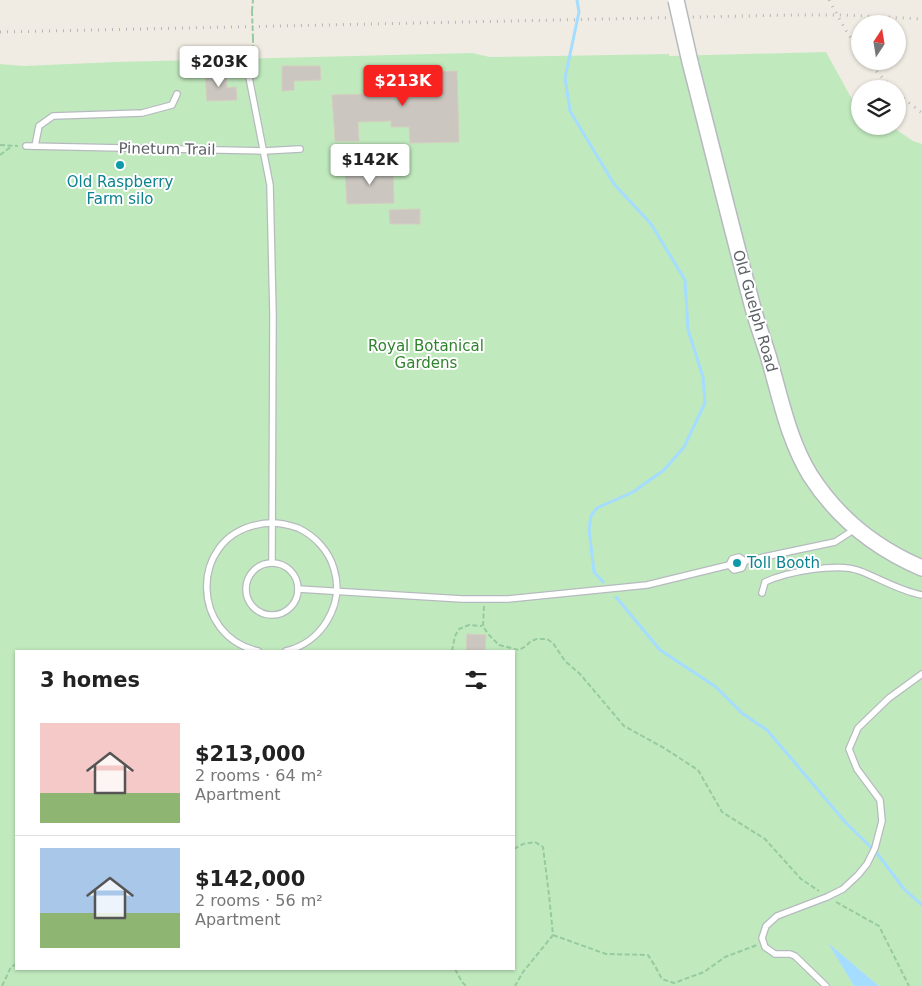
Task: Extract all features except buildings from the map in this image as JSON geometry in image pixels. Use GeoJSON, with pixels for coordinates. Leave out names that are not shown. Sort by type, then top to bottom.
{"type":"FeatureCollection","features":[{"type":"Feature","properties":{"kind":"street","name":"Old Guelph Road"},"geometry":{"type":"LineString","coordinates":[[676,0],[753,310],[796,450],[832,506],[856,529],[876,544],[922,568]]}},
{"type":"Feature","properties":{"kind":"lane"},"geometry":{"type":"LineString","coordinates":[[248,72],[270,185],[273,305],[272,562]]}},
{"type":"Feature","properties":{"kind":"lane"},"geometry":{"type":"LineString","coordinates":[[35,146],[39,126],[53,116],[142,113],[172,105],[177,94]]}},
{"type":"Feature","properties":{"kind":"lane","name":"Pinetum Trail"},"geometry":{"type":"LineString","coordinates":[[26,146],[264,151],[300,149]]}},
{"type":"Feature","properties":{"kind":"lane"},"geometry":{"type":"LineString","coordinates":[[255,650],[235,642],[220,628],[208,602],[206,583],[215,555],[227,540],[243,529],[262,523],[280,523],[296,527],[310,535],[322,546],[334,568],[337,592],[333,611],[323,628],[308,642],[288,650]]}},
{"type":"Feature","properties":{"kind":"lane"},"geometry":{"type":"LineString","coordinates":[[298,589],[508,599],[647,585],[728,565],[734,570],[742,568],[745,561],[835,542],[856,529]]}},
{"type":"Feature","properties":{"kind":"lane"},"geometry":{"type":"LineString","coordinates":[[272,562],[283,565],[292,572],[298,582],[298,589],[293,605],[280,614],[271,615],[263,614],[253,607],[248,600],[246,584],[253,570],[260,565],[272,562]]}},
{"type":"Feature","properties":{"kind":"lane"},"geometry":{"type":"LineString","coordinates":[[762,593],[765,582],[774,578],[812,570],[840,567],[858,570],[908,593],[922,595]]}},
{"type":"Feature","properties":{"kind":"lane"},"geometry":{"type":"LineString","coordinates":[[826,986],[795,956],[775,954],[765,947],[762,938],[766,926],[778,916],[827,897],[843,888],[858,875],[871,857],[876,848],[882,821],[880,800],[857,769],[849,749],[858,728],[889,698],[922,674]]}},
{"type":"Feature","properties":{"kind":"path"},"geometry":{"type":"LineString","coordinates":[[248,72],[253,53],[253,0]]}},
{"type":"Feature","properties":{"kind":"path"},"geometry":{"type":"LineString","coordinates":[[0,146],[13,146],[0,155]]}},
{"type":"Feature","properties":{"kind":"path"},"geometry":{"type":"LineString","coordinates":[[484,599],[483,626],[499,645],[520,650],[531,641],[537,639],[547,639],[553,643],[565,661],[580,674],[624,726],[664,748],[698,770],[722,812],[765,839],[801,879],[827,897],[879,926],[909,986]]}},
{"type":"Feature","properties":{"kind":"path"},"geometry":{"type":"LineString","coordinates":[[452,650],[459,628],[469,625],[483,626]]}},
{"type":"Feature","properties":{"kind":"path"},"geometry":{"type":"LineString","coordinates":[[515,848],[523,844],[535,842],[543,847],[553,935],[523,972],[515,986]]}},
{"type":"Feature","properties":{"kind":"path"},"geometry":{"type":"LineString","coordinates":[[553,935],[606,954],[648,955],[662,979],[674,983],[704,972],[725,958],[764,942]]}},
{"type":"Feature","properties":{"kind":"path"},"geometry":{"type":"LineString","coordinates":[[2,986],[11,967],[15,965]]}},
{"type":"Feature","properties":{"kind":"path"},"geometry":{"type":"LineString","coordinates":[[456,970],[466,986]]}},
{"type":"Feature","properties":{"kind":"green space","name":"Royal Botanical Gardens"},"geometry":{"type":"Polygon","coordinates":[[[826,52],[851,97],[851,135],[904,135],[922,144],[922,986],[879,986],[829,944],[854,986],[0,986],[0,64],[24,66],[472,53],[490,57],[669,54],[669,56],[826,52]]]}},
{"type":"Feature","properties":{"kind":"water"},"geometry":{"type":"Polygon","coordinates":[[[828,943],[879,986],[854,986],[828,943]]]}},
{"type":"Feature","properties":{"kind":"waterway"},"geometry":{"type":"LineString","coordinates":[[577,0],[579,12],[565,78],[570,111],[614,184],[651,224],[685,280],[688,330],[703,377],[705,403],[684,447],[664,470],[633,492],[597,508],[591,516],[589,529],[594,572],[603,582]]}},
{"type":"Feature","properties":{"kind":"waterway"},"geometry":{"type":"LineString","coordinates":[[616,597],[660,650],[716,687],[743,714],[767,730],[846,823],[876,852],[904,889],[922,905]]}},
{"type":"Feature","properties":{"kind":"railway"},"geometry":{"type":"LineString","coordinates":[[829,0],[851,38]]}},
{"type":"Feature","properties":{"kind":"railway"},"geometry":{"type":"LineString","coordinates":[[0,32],[791,15],[844,15],[922,19]]}},
{"type":"Feature","properties":{"kind":"railway"},"geometry":{"type":"LineString","coordinates":[[875,70],[885,80]]}},
{"type":"Feature","properties":{"kind":"railway"},"geometry":{"type":"LineString","coordinates":[[906,100],[922,113]]}},
{"type":"Feature","properties":{"kind":"place","name":"Old Raspberry Farm silo"},"geometry":{"type":"Point","coordinates":[120,165]}},
{"type":"Feature","properties":{"kind":"place","name":"Toll Booth"},"geometry":{"type":"Point","coordinates":[737,563]}}]}
